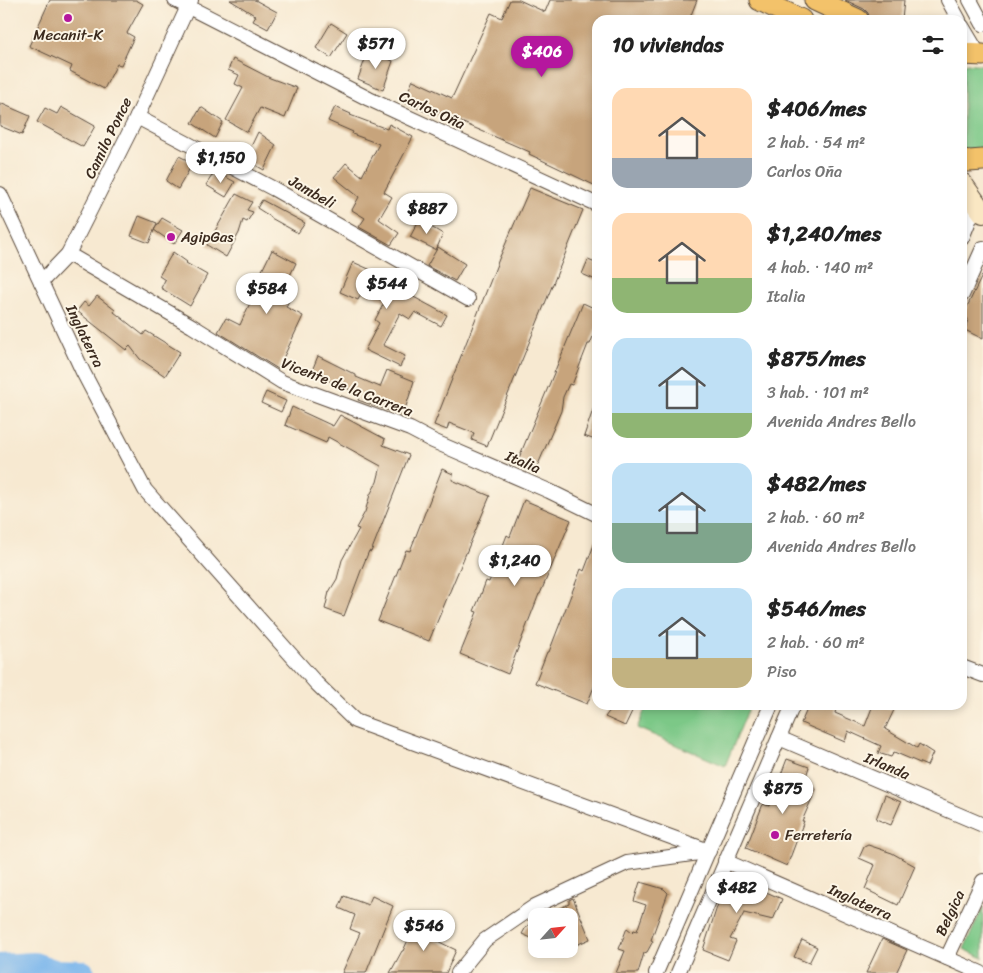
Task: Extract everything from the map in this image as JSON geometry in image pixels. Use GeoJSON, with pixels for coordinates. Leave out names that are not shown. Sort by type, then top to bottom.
{"type":"FeatureCollection","features":[{"type":"Feature","properties":{"kind":"main road"},"geometry":{"type":"LineString","coordinates":[[760,0],[791,15]]}},
{"type":"Feature","properties":{"kind":"main road"},"geometry":{"type":"LineString","coordinates":[[815,0],[847,15]]}},
{"type":"Feature","properties":{"kind":"main road"},"geometry":{"type":"LineString","coordinates":[[967,161],[983,160]]}},
{"type":"Feature","properties":{"kind":"street","name":"Carlos Oña"},"geometry":{"type":"LineString","coordinates":[[175,0],[189,4],[369,98],[592,202]]}},
{"type":"Feature","properties":{"kind":"street"},"geometry":{"type":"LineString","coordinates":[[948,0],[956,15]]}},
{"type":"Feature","properties":{"kind":"street"},"geometry":{"type":"LineString","coordinates":[[970,0],[983,24]]}},
{"type":"Feature","properties":{"kind":"street","name":"Camilo Ponce"},"geometry":{"type":"LineString","coordinates":[[41,282],[68,254],[137,117],[189,4]]}},
{"type":"Feature","properties":{"kind":"street"},"geometry":{"type":"LineString","coordinates":[[967,38],[974,54]]}},
{"type":"Feature","properties":{"kind":"street","name":"Jambeli"},"geometry":{"type":"LineString","coordinates":[[137,117],[274,189],[468,299]]}},
{"type":"Feature","properties":{"kind":"street"},"geometry":{"type":"LineString","coordinates":[[967,190],[980,208],[967,230]]}},
{"type":"Feature","properties":{"kind":"street","name":"Inglaterra"},"geometry":{"type":"LineString","coordinates":[[0,194],[83,372],[145,490],[316,683],[355,721],[709,851]]}},
{"type":"Feature","properties":{"kind":"street"},"geometry":{"type":"LineString","coordinates":[[967,284],[983,248]]}},
{"type":"Feature","properties":{"kind":"street","name":"Vicente de la Carrera"},"geometry":{"type":"LineString","coordinates":[[68,254],[192,326],[282,382],[410,429],[433,441]]}},
{"type":"Feature","properties":{"kind":"street","name":"Italia"},"geometry":{"type":"LineString","coordinates":[[433,441],[549,491],[592,512]]}},
{"type":"Feature","properties":{"kind":"street"},"geometry":{"type":"LineString","coordinates":[[967,668],[983,675]]}},
{"type":"Feature","properties":{"kind":"street"},"geometry":{"type":"LineString","coordinates":[[656,973],[769,710]]}},
{"type":"Feature","properties":{"kind":"street"},"geometry":{"type":"LineString","coordinates":[[678,973],[790,710]]}},
{"type":"Feature","properties":{"kind":"street","name":"Irlanda"},"geometry":{"type":"LineString","coordinates":[[779,738],[983,825]]}},
{"type":"Feature","properties":{"kind":"street"},"geometry":{"type":"LineString","coordinates":[[458,973],[485,940],[535,906],[627,863],[709,851]]}},
{"type":"Feature","properties":{"kind":"street","name":"Inglaterra"},"geometry":{"type":"LineString","coordinates":[[725,861],[981,973]]}},
{"type":"Feature","properties":{"kind":"street","name":"Belgica"},"geometry":{"type":"LineString","coordinates":[[947,958],[983,881]]}},
{"type":"Feature","properties":{"kind":"green space"},"geometry":{"type":"Polygon","coordinates":[[[967,63],[983,65],[983,151],[967,151],[967,63]]]}},
{"type":"Feature","properties":{"kind":"green space"},"geometry":{"type":"Polygon","coordinates":[[[645,710],[748,710],[725,766],[637,728],[645,710]]]}},
{"type":"Feature","properties":{"kind":"green space"},"geometry":{"type":"Polygon","coordinates":[[[983,907],[983,958],[964,949],[983,907]]]}},
{"type":"Feature","properties":{"kind":"building"},"geometry":{"type":"Polygon","coordinates":[[[50,0],[136,0],[143,4],[127,33],[134,37],[121,65],[117,64],[104,89],[70,71],[72,66],[29,46],[50,0]]]}},
{"type":"Feature","properties":{"kind":"building"},"geometry":{"type":"Polygon","coordinates":[[[230,0],[255,0],[277,12],[268,29],[253,21],[256,16],[230,0]]]}},
{"type":"Feature","properties":{"kind":"building"},"geometry":{"type":"Polygon","coordinates":[[[510,0],[519,0],[545,12],[550,0],[697,0],[691,15],[592,15],[592,184],[529,154],[530,152],[438,112],[436,116],[403,102],[413,80],[452,98],[491,13],[502,18],[510,0]]]}},
{"type":"Feature","properties":{"kind":"building"},"geometry":{"type":"Polygon","coordinates":[[[845,0],[904,0],[902,15],[869,15],[864,9],[845,0]]]}},
{"type":"Feature","properties":{"kind":"building"},"geometry":{"type":"Polygon","coordinates":[[[331,23],[347,33],[331,58],[316,48],[331,23]]]}},
{"type":"Feature","properties":{"kind":"building"},"geometry":{"type":"Polygon","coordinates":[[[368,51],[393,61],[383,90],[358,79],[368,51]]]}},
{"type":"Feature","properties":{"kind":"building"},"geometry":{"type":"Polygon","coordinates":[[[233,59],[270,78],[297,88],[285,118],[260,108],[247,132],[226,120],[243,88],[235,84],[239,75],[228,70],[233,59]]]}},
{"type":"Feature","properties":{"kind":"building"},"geometry":{"type":"Polygon","coordinates":[[[0,103],[30,116],[22,135],[0,126],[0,103]]]}},
{"type":"Feature","properties":{"kind":"building"},"geometry":{"type":"Polygon","coordinates":[[[61,107],[95,126],[83,147],[37,122],[45,108],[57,114],[61,107]]]}},
{"type":"Feature","properties":{"kind":"building"},"geometry":{"type":"Polygon","coordinates":[[[201,107],[223,122],[215,138],[192,123],[201,107]]]}},
{"type":"Feature","properties":{"kind":"building"},"geometry":{"type":"Polygon","coordinates":[[[335,107],[350,115],[387,129],[389,124],[413,137],[384,192],[392,197],[379,219],[399,233],[391,245],[359,227],[365,218],[352,210],[359,197],[334,177],[346,163],[362,176],[379,144],[352,134],[353,132],[328,121],[335,107]]]}},
{"type":"Feature","properties":{"kind":"building"},"geometry":{"type":"Polygon","coordinates":[[[258,132],[276,145],[264,170],[245,159],[258,132]]]}},
{"type":"Feature","properties":{"kind":"building"},"geometry":{"type":"Polygon","coordinates":[[[179,156],[193,163],[178,189],[166,181],[179,156]]]}},
{"type":"Feature","properties":{"kind":"building"},"geometry":{"type":"Polygon","coordinates":[[[215,171],[235,182],[226,197],[206,185],[215,171]]]}},
{"type":"Feature","properties":{"kind":"building"},"geometry":{"type":"Polygon","coordinates":[[[530,188],[583,210],[487,446],[472,440],[474,433],[449,423],[447,430],[434,425],[499,259],[530,188]]]}},
{"type":"Feature","properties":{"kind":"building"},"geometry":{"type":"Polygon","coordinates":[[[236,194],[252,202],[247,210],[253,212],[247,222],[243,220],[239,233],[226,257],[207,245],[236,194]]]}},
{"type":"Feature","properties":{"kind":"building"},"geometry":{"type":"Polygon","coordinates":[[[262,200],[305,223],[298,233],[257,208],[262,200]]]}},
{"type":"Feature","properties":{"kind":"building"},"geometry":{"type":"Polygon","coordinates":[[[139,216],[157,223],[149,243],[131,236],[139,216]]]}},
{"type":"Feature","properties":{"kind":"building","name":"AgipGas"},"geometry":{"type":"Polygon","coordinates":[[[162,218],[183,230],[174,244],[154,230],[162,218]]]}},
{"type":"Feature","properties":{"kind":"building"},"geometry":{"type":"Polygon","coordinates":[[[419,220],[443,234],[436,250],[410,237],[419,220]]]}},
{"type":"Feature","properties":{"kind":"building"},"geometry":{"type":"Polygon","coordinates":[[[438,247],[465,264],[455,281],[427,266],[438,247]]]}},
{"type":"Feature","properties":{"kind":"building"},"geometry":{"type":"Polygon","coordinates":[[[272,250],[296,263],[281,294],[290,298],[286,307],[303,316],[278,369],[218,332],[226,318],[240,325],[254,294],[251,293],[272,250]]]}},
{"type":"Feature","properties":{"kind":"building"},"geometry":{"type":"Polygon","coordinates":[[[173,252],[186,263],[207,275],[190,306],[161,288],[165,280],[159,276],[173,252]]]}},
{"type":"Feature","properties":{"kind":"building"},"geometry":{"type":"Polygon","coordinates":[[[588,260],[592,262],[592,278],[582,274],[588,260]]]}},
{"type":"Feature","properties":{"kind":"building"},"geometry":{"type":"Polygon","coordinates":[[[353,262],[371,270],[368,278],[396,291],[397,288],[447,315],[441,326],[415,312],[410,319],[400,313],[383,345],[405,356],[400,367],[365,350],[379,323],[375,320],[385,301],[362,292],[358,300],[340,292],[353,262]]]}},
{"type":"Feature","properties":{"kind":"building"},"geometry":{"type":"Polygon","coordinates":[[[983,274],[983,339],[967,331],[967,307],[983,274]]]}},
{"type":"Feature","properties":{"kind":"building"},"geometry":{"type":"Polygon","coordinates":[[[97,296],[143,335],[146,331],[180,352],[165,376],[140,359],[130,346],[126,350],[77,311],[84,302],[89,306],[97,296]]]}},
{"type":"Feature","properties":{"kind":"building"},"geometry":{"type":"Polygon","coordinates":[[[583,303],[592,307],[592,339],[590,344],[588,344],[572,385],[569,384],[563,397],[561,411],[537,467],[518,460],[583,303]]]}},
{"type":"Feature","properties":{"kind":"building"},"geometry":{"type":"Polygon","coordinates":[[[318,356],[356,375],[356,377],[380,387],[387,370],[414,381],[403,416],[358,400],[360,394],[311,373],[318,356]]]}},
{"type":"Feature","properties":{"kind":"building"},"geometry":{"type":"Polygon","coordinates":[[[266,392],[286,401],[281,412],[261,403],[266,392]]]}},
{"type":"Feature","properties":{"kind":"building"},"geometry":{"type":"Polygon","coordinates":[[[292,407],[333,426],[340,415],[385,439],[383,445],[409,455],[344,616],[325,609],[329,592],[337,579],[342,560],[359,529],[356,528],[365,512],[381,466],[328,437],[326,443],[285,425],[292,407]]]}},
{"type":"Feature","properties":{"kind":"building"},"geometry":{"type":"Polygon","coordinates":[[[592,413],[592,439],[584,436],[592,413]]]}},
{"type":"Feature","properties":{"kind":"building"},"geometry":{"type":"Polygon","coordinates":[[[442,469],[453,474],[452,480],[490,496],[429,641],[378,621],[406,550],[410,551],[442,469]]]}},
{"type":"Feature","properties":{"kind":"building"},"geometry":{"type":"Polygon","coordinates":[[[524,500],[571,520],[539,594],[508,674],[460,654],[477,612],[474,611],[486,581],[489,582],[507,535],[510,537],[524,500]]]}},
{"type":"Feature","properties":{"kind":"building"},"geometry":{"type":"Polygon","coordinates":[[[592,550],[592,692],[587,704],[535,683],[581,569],[584,571],[592,550]]]}},
{"type":"Feature","properties":{"kind":"building"},"geometry":{"type":"Polygon","coordinates":[[[610,710],[633,710],[625,726],[605,717],[610,710]]]}},
{"type":"Feature","properties":{"kind":"building"},"geometry":{"type":"Polygon","coordinates":[[[807,710],[836,710],[835,713],[865,726],[871,710],[894,710],[885,729],[917,748],[919,744],[933,753],[927,766],[894,752],[891,757],[878,753],[881,746],[848,731],[845,742],[801,723],[807,710]]]}},
{"type":"Feature","properties":{"kind":"building"},"geometry":{"type":"Polygon","coordinates":[[[787,759],[809,767],[804,783],[816,789],[802,821],[804,821],[787,866],[746,848],[763,804],[769,806],[787,759]]]}},
{"type":"Feature","properties":{"kind":"building"},"geometry":{"type":"Polygon","coordinates":[[[885,795],[901,802],[891,825],[876,819],[885,795]]]}},
{"type":"Feature","properties":{"kind":"building"},"geometry":{"type":"Polygon","coordinates":[[[868,845],[892,853],[915,866],[898,905],[865,889],[875,865],[859,858],[864,847],[868,845]]]}},
{"type":"Feature","properties":{"kind":"building"},"geometry":{"type":"Polygon","coordinates":[[[730,876],[782,899],[773,920],[744,913],[730,939],[736,941],[728,960],[703,950],[718,904],[730,876]]]}},
{"type":"Feature","properties":{"kind":"building"},"geometry":{"type":"Polygon","coordinates":[[[640,882],[664,889],[668,893],[651,940],[653,941],[647,952],[644,953],[638,973],[616,973],[625,951],[619,949],[627,928],[632,932],[634,930],[637,931],[646,905],[634,901],[640,882]]]}},
{"type":"Feature","properties":{"kind":"building"},"geometry":{"type":"Polygon","coordinates":[[[344,896],[368,905],[372,896],[393,906],[366,973],[342,973],[360,933],[350,929],[355,915],[339,908],[344,896]]]}},
{"type":"Feature","properties":{"kind":"building"},"geometry":{"type":"Polygon","coordinates":[[[573,898],[577,908],[560,908],[569,904],[569,900],[573,898]]]}},
{"type":"Feature","properties":{"kind":"building"},"geometry":{"type":"Polygon","coordinates":[[[578,910],[590,939],[578,944],[578,910]]]}},
{"type":"Feature","properties":{"kind":"building"},"geometry":{"type":"Polygon","coordinates":[[[419,916],[437,925],[431,938],[456,950],[446,973],[390,973],[403,951],[419,916]]]}},
{"type":"Feature","properties":{"kind":"building"},"geometry":{"type":"Polygon","coordinates":[[[528,926],[528,937],[522,934],[528,926]]]}},
{"type":"Feature","properties":{"kind":"building"},"geometry":{"type":"Polygon","coordinates":[[[882,939],[907,950],[896,973],[866,973],[882,939]]]}},
{"type":"Feature","properties":{"kind":"building"},"geometry":{"type":"Polygon","coordinates":[[[802,940],[817,947],[809,963],[794,957],[802,940]]]}},
{"type":"Feature","properties":{"kind":"waterway"},"geometry":{"type":"LineString","coordinates":[[0,967],[34,965],[54,972],[82,973]]}},
{"type":"Feature","properties":{"kind":"place","name":"Mecanit-K"},"geometry":{"type":"Point","coordinates":[68,18]}},
{"type":"Feature","properties":{"kind":"place","name":"AgipGas"},"geometry":{"type":"Point","coordinates":[171,237]}},
{"type":"Feature","properties":{"kind":"place","name":"Ferretería"},"geometry":{"type":"Point","coordinates":[775,835]}}]}
